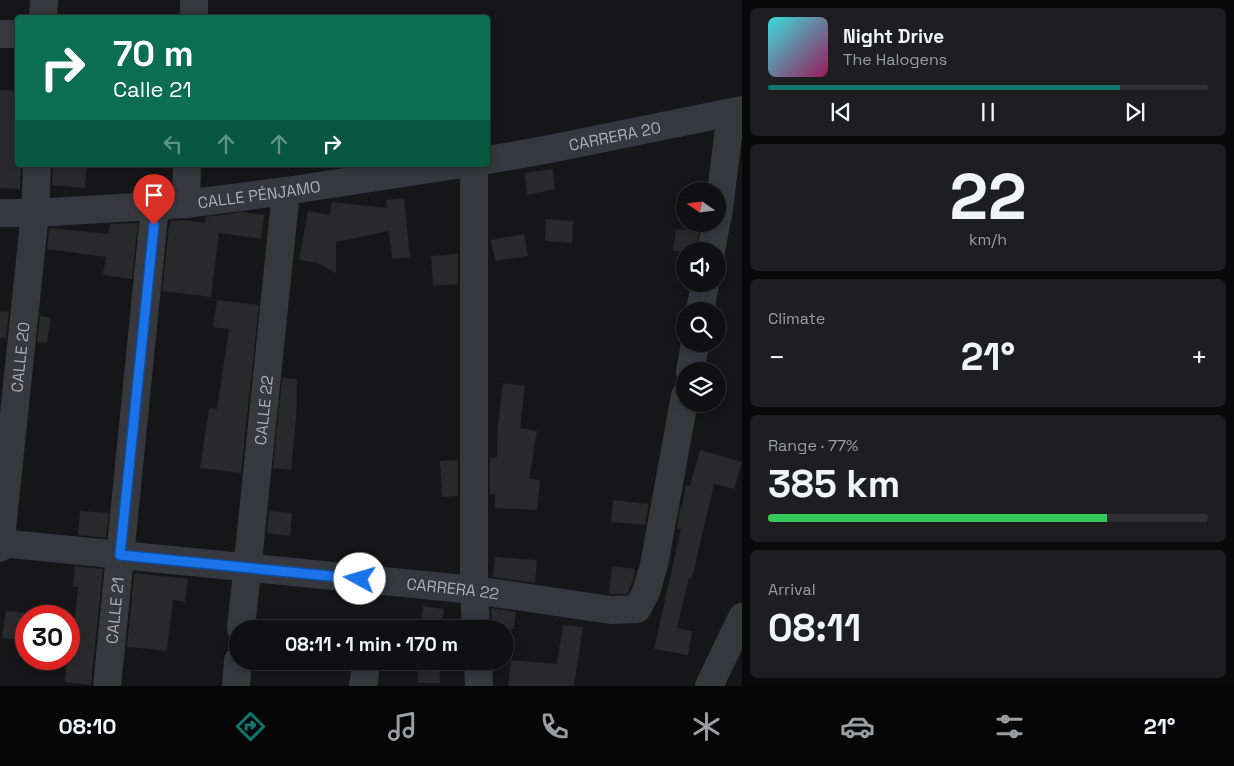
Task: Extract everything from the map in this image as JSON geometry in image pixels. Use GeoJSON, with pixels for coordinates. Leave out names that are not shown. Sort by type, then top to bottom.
{"type":"FeatureCollection","features":[{"type":"Feature","properties":{"kind":"street"},"geometry":{"type":"LineString","coordinates":[[44,0],[44,15]]}},
{"type":"Feature","properties":{"kind":"street"},"geometry":{"type":"LineString","coordinates":[[194,0],[194,15]]}},
{"type":"Feature","properties":{"kind":"street"},"geometry":{"type":"LineString","coordinates":[[0,34],[15,34]]}},
{"type":"Feature","properties":{"kind":"street"},"geometry":{"type":"LineString","coordinates":[[724,182],[736,111]]}},
{"type":"Feature","properties":{"kind":"street","name":"CARRERA 20"},"geometry":{"type":"LineString","coordinates":[[490,160],[736,111]]}},
{"type":"Feature","properties":{"kind":"street","name":"CALLE 20"},"geometry":{"type":"LineString","coordinates":[[0,548],[35,213],[37,167]]}},
{"type":"Feature","properties":{"kind":"street"},"geometry":{"type":"LineString","coordinates":[[186,204],[187,167]]}},
{"type":"Feature","properties":{"kind":"street","name":"CALLE PÉNJAMO"},"geometry":{"type":"LineString","coordinates":[[0,213],[35,213],[186,204],[443,167]]}},
{"type":"Feature","properties":{"kind":"street"},"geometry":{"type":"LineString","coordinates":[[474,167],[476,620]]}},
{"type":"Feature","properties":{"kind":"street","name":"CALLE 22"},"geometry":{"type":"LineString","coordinates":[[242,620],[286,191]]}},
{"type":"Feature","properties":{"kind":"street","name":"CALLE 21"},"geometry":{"type":"LineString","coordinates":[[107,686],[155,206]]}},
{"type":"Feature","properties":{"kind":"street","name":"CARRERA 22"},"geometry":{"type":"LineString","coordinates":[[0,543],[474,590],[611,610],[637,609],[646,592],[654,565],[682,412]]}},
{"type":"Feature","properties":{"kind":"street"},"geometry":{"type":"LineString","coordinates":[[709,686],[742,617]]}},
{"type":"Feature","properties":{"kind":"street"},"geometry":{"type":"LineString","coordinates":[[236,686],[237,670]]}},
{"type":"Feature","properties":{"kind":"street"},"geometry":{"type":"LineString","coordinates":[[478,670],[479,686]]}},
{"type":"Feature","properties":{"kind":"building"},"geometry":{"type":"Polygon","coordinates":[[[0,90],[15,91],[15,167],[21,167],[20,189],[0,188],[0,90]]]}},
{"type":"Feature","properties":{"kind":"building"},"geometry":{"type":"Polygon","coordinates":[[[53,167],[87,167],[85,188],[52,185],[53,167]]]}},
{"type":"Feature","properties":{"kind":"building"},"geometry":{"type":"Polygon","coordinates":[[[553,169],[555,189],[527,195],[525,173],[553,169]]]}},
{"type":"Feature","properties":{"kind":"building"},"geometry":{"type":"Polygon","coordinates":[[[404,198],[410,257],[392,259],[389,231],[336,242],[336,273],[318,263],[299,260],[308,211],[330,215],[332,202],[387,208],[386,200],[404,198]]]}},
{"type":"Feature","properties":{"kind":"building"},"geometry":{"type":"Polygon","coordinates":[[[242,212],[264,215],[261,239],[219,233],[211,297],[162,291],[171,221],[184,220],[205,223],[206,217],[242,212]]]}},
{"type":"Feature","properties":{"kind":"building"},"geometry":{"type":"Polygon","coordinates":[[[546,219],[573,221],[572,243],[545,241],[546,219]]]}},
{"type":"Feature","properties":{"kind":"building"},"geometry":{"type":"Polygon","coordinates":[[[138,223],[132,279],[103,275],[106,257],[47,249],[49,228],[108,234],[110,224],[138,223]]]}},
{"type":"Feature","properties":{"kind":"building"},"geometry":{"type":"Polygon","coordinates":[[[676,229],[676,232],[699,232],[697,242],[676,242],[676,251],[673,251],[676,229]]]}},
{"type":"Feature","properties":{"kind":"building"},"geometry":{"type":"Polygon","coordinates":[[[524,234],[528,256],[495,261],[491,240],[524,234]]]}},
{"type":"Feature","properties":{"kind":"building"},"geometry":{"type":"Polygon","coordinates":[[[458,254],[458,284],[433,286],[431,256],[458,254]]]}},
{"type":"Feature","properties":{"kind":"building"},"geometry":{"type":"Polygon","coordinates":[[[217,300],[259,305],[241,473],[200,468],[209,408],[217,409],[229,329],[213,327],[217,300]]]}},
{"type":"Feature","properties":{"kind":"building"},"geometry":{"type":"Polygon","coordinates":[[[0,311],[9,312],[6,338],[0,338],[0,311]]]}},
{"type":"Feature","properties":{"kind":"building"},"geometry":{"type":"Polygon","coordinates":[[[40,316],[51,318],[47,343],[37,342],[40,316]]]}},
{"type":"Feature","properties":{"kind":"building"},"geometry":{"type":"Polygon","coordinates":[[[282,378],[297,379],[296,419],[291,470],[273,468],[282,378]]]}},
{"type":"Feature","properties":{"kind":"building"},"geometry":{"type":"Polygon","coordinates":[[[503,383],[525,386],[520,428],[537,431],[529,479],[540,480],[537,510],[495,508],[495,494],[490,495],[490,458],[497,457],[498,425],[503,383]]]}},
{"type":"Feature","properties":{"kind":"building"},"geometry":{"type":"Polygon","coordinates":[[[700,450],[742,462],[734,489],[714,484],[692,578],[689,578],[677,628],[692,631],[688,655],[654,649],[681,529],[677,529],[680,507],[682,508],[686,485],[690,486],[700,450]]]}},
{"type":"Feature","properties":{"kind":"building"},"geometry":{"type":"Polygon","coordinates":[[[458,460],[458,496],[442,497],[440,461],[458,460]]]}},
{"type":"Feature","properties":{"kind":"building"},"geometry":{"type":"Polygon","coordinates":[[[613,500],[649,504],[645,525],[611,522],[613,500]]]}},
{"type":"Feature","properties":{"kind":"building"},"geometry":{"type":"Polygon","coordinates":[[[80,511],[109,513],[106,538],[78,535],[80,511]]]}},
{"type":"Feature","properties":{"kind":"building"},"geometry":{"type":"Polygon","coordinates":[[[269,511],[292,513],[290,536],[267,533],[269,511]]]}},
{"type":"Feature","properties":{"kind":"building"},"geometry":{"type":"Polygon","coordinates":[[[495,557],[537,560],[535,583],[493,577],[495,557]]]}},
{"type":"Feature","properties":{"kind":"building"},"geometry":{"type":"Polygon","coordinates":[[[75,566],[103,569],[91,685],[65,682],[66,670],[80,670],[80,605],[76,605],[78,587],[73,586],[75,566]]]}},
{"type":"Feature","properties":{"kind":"building"},"geometry":{"type":"Polygon","coordinates":[[[612,566],[635,569],[634,578],[627,594],[609,594],[612,566]]]}},
{"type":"Feature","properties":{"kind":"building"},"geometry":{"type":"Polygon","coordinates":[[[134,573],[188,579],[185,602],[173,600],[167,651],[127,647],[134,573]]]}},
{"type":"Feature","properties":{"kind":"building"},"geometry":{"type":"Polygon","coordinates":[[[423,606],[444,609],[442,620],[421,620],[423,606]]]}},
{"type":"Feature","properties":{"kind":"building"},"geometry":{"type":"Polygon","coordinates":[[[491,608],[516,612],[514,629],[514,620],[492,620],[491,608]]]}},
{"type":"Feature","properties":{"kind":"building"},"geometry":{"type":"Polygon","coordinates":[[[6,611],[15,612],[15,639],[2,638],[6,611]]]}},
{"type":"Feature","properties":{"kind":"building"},"geometry":{"type":"Polygon","coordinates":[[[563,625],[583,627],[574,686],[508,686],[510,670],[514,670],[514,660],[557,664],[563,625]]]}},
{"type":"Feature","properties":{"kind":"building"},"geometry":{"type":"Polygon","coordinates":[[[418,670],[439,670],[440,683],[418,683],[418,670]]]}},
{"type":"Feature","properties":{"kind":"route"},"geometry":{"type":"LineString","coordinates":[[154,225],[120,555],[360,579]]}}]}
